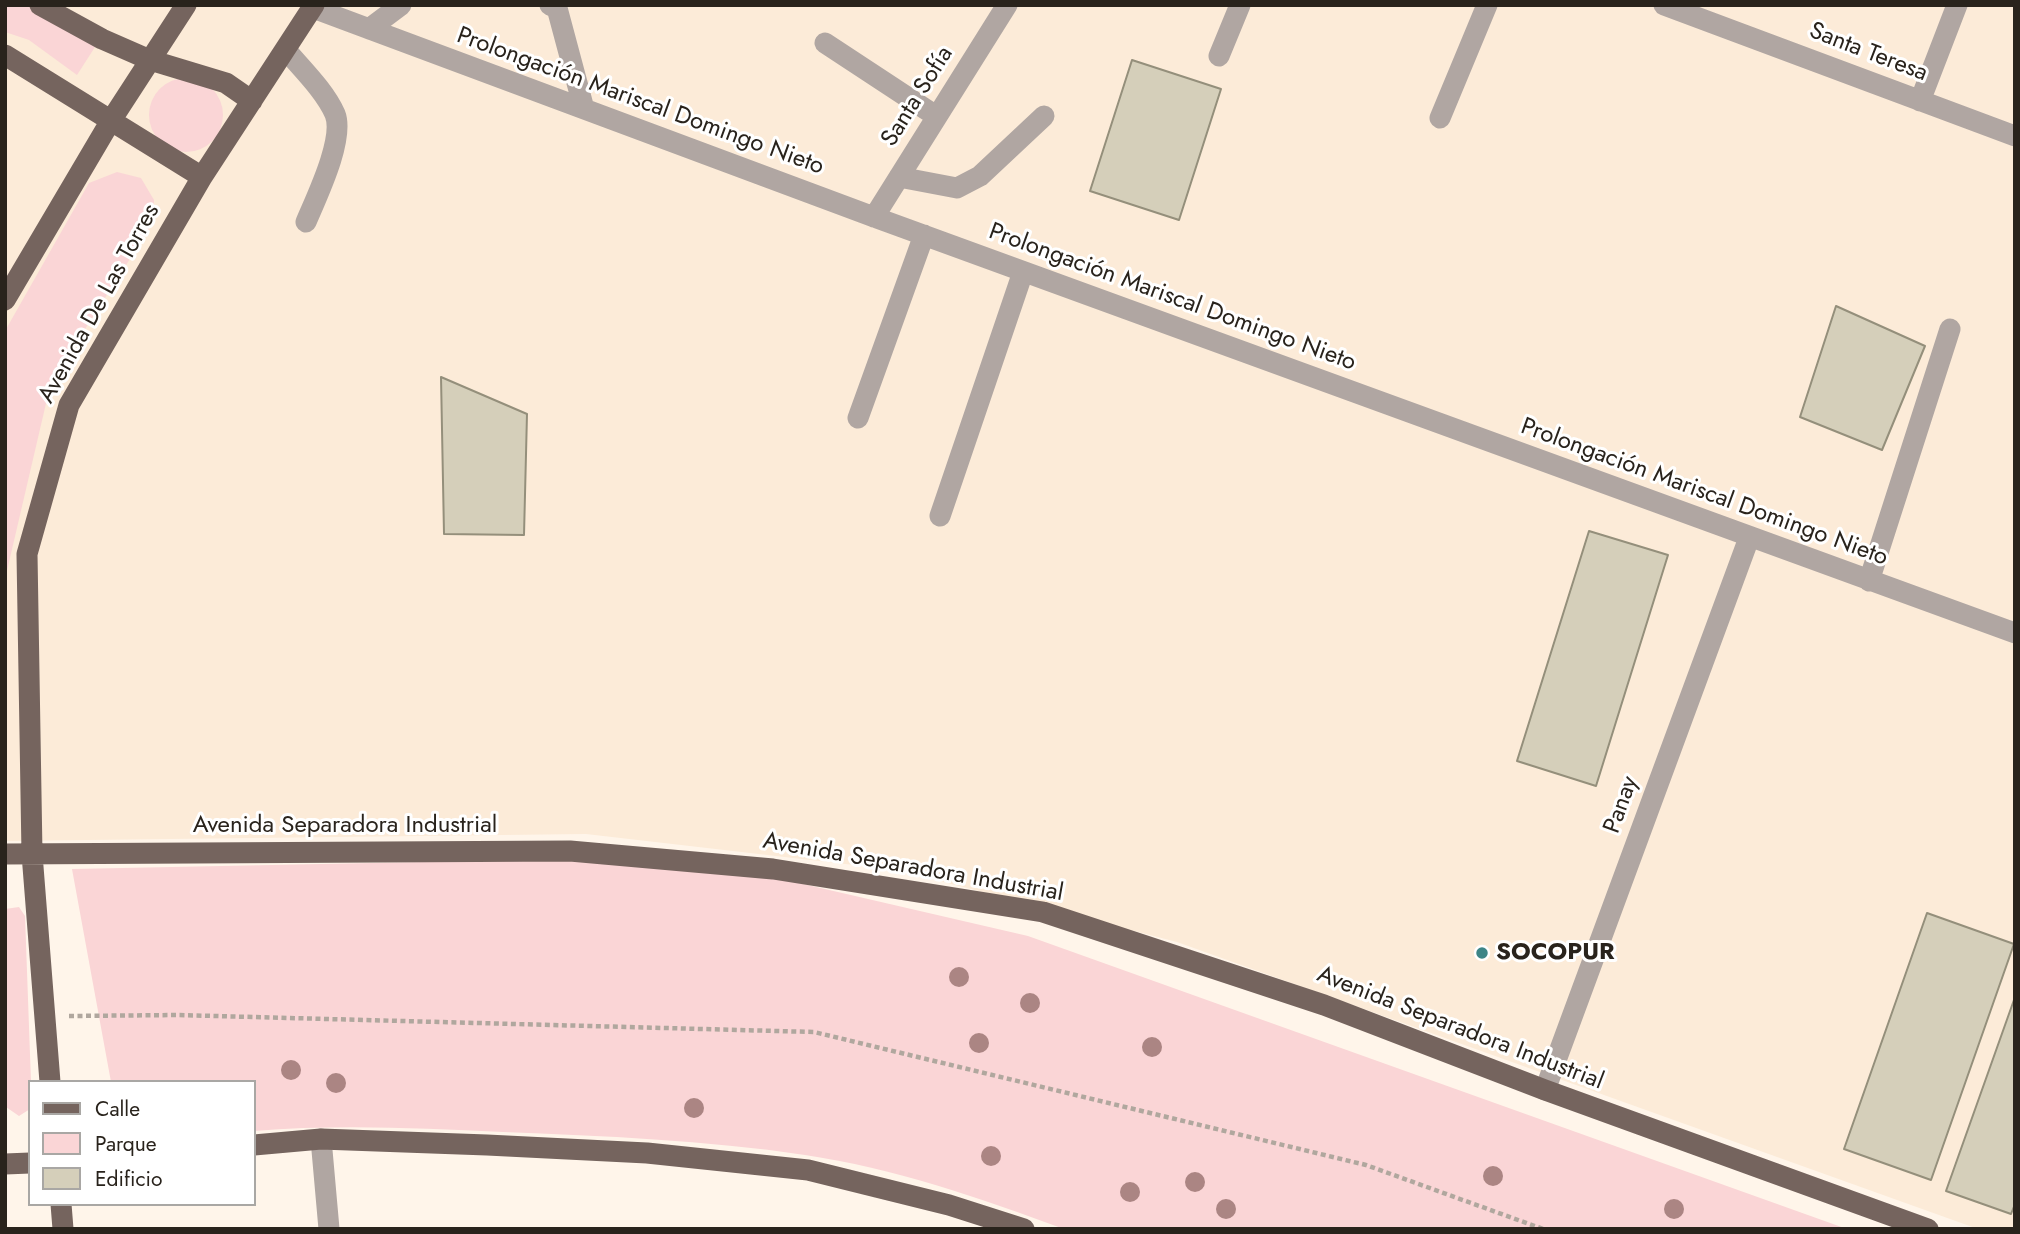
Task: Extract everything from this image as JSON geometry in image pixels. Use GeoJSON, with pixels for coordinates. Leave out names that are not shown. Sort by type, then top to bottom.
{"type":"FeatureCollection","features":[{"type":"Feature","properties":{"kind":"main road"},"geometry":{"type":"LineString","coordinates":[[40,5],[102,39],[150,60],[226,83],[252,102]]}},
{"type":"Feature","properties":{"kind":"main road","name":"Avenida De Las Torres"},"geometry":{"type":"LineString","coordinates":[[50,1080],[32,854],[27,554],[69,405],[202,177],[313,6]]}},
{"type":"Feature","properties":{"kind":"main road"},"geometry":{"type":"LineString","coordinates":[[5,300],[179,8]]}},
{"type":"Feature","properties":{"kind":"main road"},"geometry":{"type":"LineString","coordinates":[[5,55],[202,177]]}},
{"type":"Feature","properties":{"kind":"main road","name":"Avenida Separadora Industrial"},"geometry":{"type":"LineString","coordinates":[[5,854],[570,851],[773,869],[1043,912],[1324,1005],[1545,1090],[1928,1229]]}},
{"type":"Feature","properties":{"kind":"main road"},"geometry":{"type":"LineString","coordinates":[[256,1145],[321,1139],[647,1153],[808,1170],[949,1205],[1024,1229]]}},
{"type":"Feature","properties":{"kind":"main road"},"geometry":{"type":"LineString","coordinates":[[5,1164],[28,1163]]}},
{"type":"Feature","properties":{"kind":"main road"},"geometry":{"type":"LineString","coordinates":[[61,1206],[63,1229]]}},
{"type":"Feature","properties":{"kind":"street"},"geometry":{"type":"LineString","coordinates":[[369,29],[401,5]]}},
{"type":"Feature","properties":{"kind":"street","name":"Santa Sofía"},"geometry":{"type":"LineString","coordinates":[[874,217],[1007,5]]}},
{"type":"Feature","properties":{"kind":"street"},"geometry":{"type":"LineString","coordinates":[[1219,56],[1240,5]]}},
{"type":"Feature","properties":{"kind":"street"},"geometry":{"type":"LineString","coordinates":[[1440,118],[1487,5]]}},
{"type":"Feature","properties":{"kind":"street"},"geometry":{"type":"LineString","coordinates":[[1920,101],[1957,5]]}},
{"type":"Feature","properties":{"kind":"street","name":"Prolongación Mariscal Domingo Nieto"},"geometry":{"type":"LineString","coordinates":[[313,6],[1023,272],[2015,633]]}},
{"type":"Feature","properties":{"kind":"street"},"geometry":{"type":"LineString","coordinates":[[554,6],[584,109]]}},
{"type":"Feature","properties":{"kind":"street","name":"Santa Teresa"},"geometry":{"type":"LineString","coordinates":[[1675,7],[2014,135]]}},
{"type":"Feature","properties":{"kind":"street"},"geometry":{"type":"LineString","coordinates":[[825,43],[936,116]]}},
{"type":"Feature","properties":{"kind":"street"},"geometry":{"type":"LineString","coordinates":[[286,50],[336,116],[336,138],[306,222]]}},
{"type":"Feature","properties":{"kind":"street"},"geometry":{"type":"LineString","coordinates":[[899,177],[957,188],[980,176],[1044,116]]}},
{"type":"Feature","properties":{"kind":"street"},"geometry":{"type":"LineString","coordinates":[[858,418],[924,235]]}},
{"type":"Feature","properties":{"kind":"street"},"geometry":{"type":"LineString","coordinates":[[940,516],[1023,272]]}},
{"type":"Feature","properties":{"kind":"street"},"geometry":{"type":"LineString","coordinates":[[1869,581],[1951,329]]}},
{"type":"Feature","properties":{"kind":"street","name":"Panay"},"geometry":{"type":"LineString","coordinates":[[1545,1090],[1749,538]]}},
{"type":"Feature","properties":{"kind":"street"},"geometry":{"type":"LineString","coordinates":[[321,1139],[329,1229]]}},
{"type":"Feature","properties":{"kind":"path"},"geometry":{"type":"LineString","coordinates":[[45,1016],[178,1015],[814,1032],[1366,1166],[1543,1229]]}},
{"type":"Feature","properties":{"kind":"shaded area"},"geometry":{"type":"Polygon","coordinates":[[[5,5],[2015,5],[2015,1229],[1978,1229],[1177,942],[897,870],[586,834],[5,841],[5,5]]]}},
{"type":"Feature","properties":{"kind":"green space"},"geometry":{"type":"Polygon","coordinates":[[[5,5],[38,5],[95,47],[77,75],[29,40],[5,32],[5,5]]]}},
{"type":"Feature","properties":{"kind":"green space"},"geometry":{"type":"Polygon","coordinates":[[[193,78],[213,88],[221,101],[221,129],[213,142],[200,150],[179,152],[159,142],[151,129],[149,108],[159,88],[172,80],[193,78]]]}},
{"type":"Feature","properties":{"kind":"green space"},"geometry":{"type":"Polygon","coordinates":[[[117,172],[141,178],[154,200],[153,223],[51,382],[6,575],[5,805],[5,331],[89,183],[117,172]]]}},
{"type":"Feature","properties":{"kind":"green space"},"geometry":{"type":"Polygon","coordinates":[[[571,859],[773,877],[1028,936],[1847,1229],[1064,1229],[969,1195],[904,1176],[838,1161],[767,1150],[617,1137],[440,1129],[378,1127],[256,1131],[256,1080],[111,1080],[72,869],[571,859]]]}},
{"type":"Feature","properties":{"kind":"green space"},"geometry":{"type":"Polygon","coordinates":[[[19,907],[25,916],[31,1080],[28,1080],[28,1110],[19,1116],[6,1107],[5,1095],[5,909],[19,907]]]}},
{"type":"Feature","properties":{"kind":"building"},"geometry":{"type":"Polygon","coordinates":[[[1132,60],[1221,89],[1179,220],[1090,191],[1132,60]]]}},
{"type":"Feature","properties":{"kind":"building"},"geometry":{"type":"Polygon","coordinates":[[[1836,306],[1925,346],[1882,450],[1800,417],[1836,306]]]}},
{"type":"Feature","properties":{"kind":"building"},"geometry":{"type":"Polygon","coordinates":[[[441,377],[527,414],[524,535],[444,534],[441,377]]]}},
{"type":"Feature","properties":{"kind":"building"},"geometry":{"type":"Polygon","coordinates":[[[1589,531],[1668,555],[1596,786],[1517,761],[1589,531]]]}},
{"type":"Feature","properties":{"kind":"building"},"geometry":{"type":"Polygon","coordinates":[[[1927,913],[2014,944],[1931,1180],[1844,1149],[1927,913]]]}},
{"type":"Feature","properties":{"kind":"building"},"geometry":{"type":"Polygon","coordinates":[[[2015,997],[2015,1204],[2011,1214],[1946,1191],[2015,997]]]}},
{"type":"Feature","properties":{"kind":"place","name":"SOCOPUR"},"geometry":{"type":"Point","coordinates":[1482,953]}}]}
